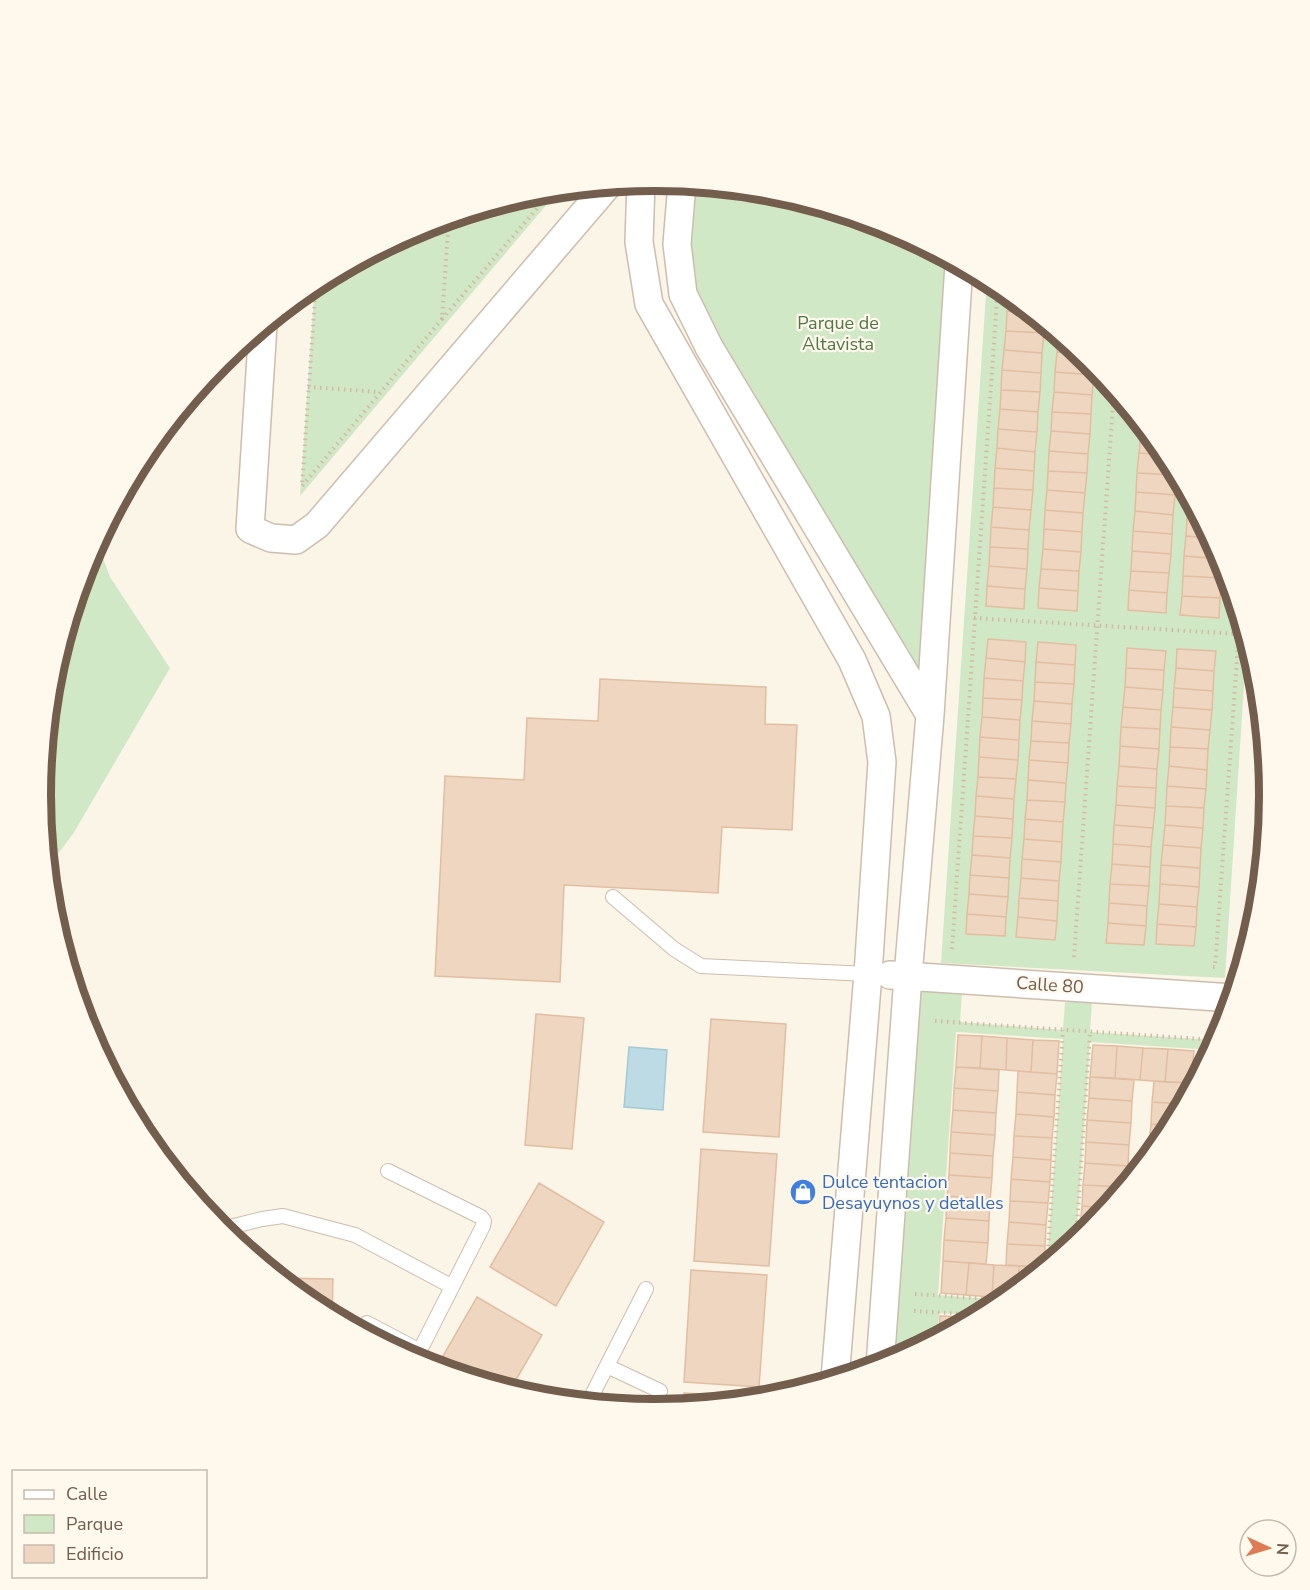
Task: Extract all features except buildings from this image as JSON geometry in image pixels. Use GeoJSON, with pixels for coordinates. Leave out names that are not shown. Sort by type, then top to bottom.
{"type":"FeatureCollection","features":[{"type":"Feature","properties":{"kind":"street"},"geometry":{"type":"LineString","coordinates":[[641,191],[639,242],[649,304],[852,660],[876,716],[882,762],[868,974],[836,1371]]}},
{"type":"Feature","properties":{"kind":"street"},"geometry":{"type":"LineString","coordinates":[[681,192],[677,243],[683,294],[710,347],[930,715]]}},
{"type":"Feature","properties":{"kind":"street"},"geometry":{"type":"LineString","coordinates":[[262,337],[250,529],[271,538],[296,540],[317,525],[601,193]]}},
{"type":"Feature","properties":{"kind":"street"},"geometry":{"type":"LineString","coordinates":[[881,1355],[908,976],[930,715],[958,273]]}},
{"type":"Feature","properties":{"kind":"street","name":"Calle 80"},"geometry":{"type":"LineString","coordinates":[[868,974],[1224,997]]}},
{"type":"Feature","properties":{"kind":"lane"},"geometry":{"type":"LineString","coordinates":[[613,897],[674,950],[701,966],[868,974]]}},
{"type":"Feature","properties":{"kind":"lane"},"geometry":{"type":"LineString","coordinates":[[388,1171],[481,1217],[484,1221],[419,1351]]}},
{"type":"Feature","properties":{"kind":"lane"},"geometry":{"type":"LineString","coordinates":[[233,1226],[283,1216],[355,1235],[451,1286]]}},
{"type":"Feature","properties":{"kind":"lane"},"geometry":{"type":"LineString","coordinates":[[592,1396],[646,1289]]}},
{"type":"Feature","properties":{"kind":"lane"},"geometry":{"type":"LineString","coordinates":[[367,1323],[391,1338]]}},
{"type":"Feature","properties":{"kind":"lane"},"geometry":{"type":"LineString","coordinates":[[607,1366],[660,1392]]}},
{"type":"Feature","properties":{"kind":"path"},"geometry":{"type":"LineString","coordinates":[[314,297],[302,486],[543,202]]}},
{"type":"Feature","properties":{"kind":"path"},"geometry":{"type":"LineString","coordinates":[[442,319],[448,228]]}},
{"type":"Feature","properties":{"kind":"path"},"geometry":{"type":"LineString","coordinates":[[962,949],[951,948],[997,297]]}},
{"type":"Feature","properties":{"kind":"path"},"geometry":{"type":"LineString","coordinates":[[308,387],[380,392]]}},
{"type":"Feature","properties":{"kind":"path"},"geometry":{"type":"LineString","coordinates":[[1063,956],[1074,957],[1113,402]]}},
{"type":"Feature","properties":{"kind":"path"},"geometry":{"type":"LineString","coordinates":[[974,618],[1237,634]]}},
{"type":"Feature","properties":{"kind":"path"},"geometry":{"type":"LineString","coordinates":[[1204,966],[1215,967],[1238,641]]}},
{"type":"Feature","properties":{"kind":"path"},"geometry":{"type":"LineString","coordinates":[[960,1022],[1206,1041]]}},
{"type":"Feature","properties":{"kind":"path"},"geometry":{"type":"LineString","coordinates":[[1048,1253],[1063,1030]]}},
{"type":"Feature","properties":{"kind":"path"},"geometry":{"type":"LineString","coordinates":[[1077,1227],[1090,1032]]}},
{"type":"Feature","properties":{"kind":"path"},"geometry":{"type":"LineString","coordinates":[[938,1295],[988,1299]]}},
{"type":"Feature","properties":{"kind":"path"},"geometry":{"type":"LineString","coordinates":[[939,1312],[964,1314]]}},
{"type":"Feature","properties":{"kind":"green space","name":"Parque de Altavista"},"geometry":{"type":"Polygon","coordinates":[[[682,192],[734,196],[773,203],[849,223],[922,253],[958,273],[930,715],[683,294],[682,192]]]}},
{"type":"Feature","properties":{"kind":"green space"},"geometry":{"type":"Polygon","coordinates":[[[550,201],[300,496],[314,297],[388,253],[424,237],[499,212],[550,201]]]}},
{"type":"Feature","properties":{"kind":"green space"},"geometry":{"type":"Polygon","coordinates":[[[986,290],[1053,341],[1082,368],[1134,427],[1157,459],[1197,528],[1227,601],[1245,669],[1225,978],[941,963],[986,290]]]}},
{"type":"Feature","properties":{"kind":"green space"},"geometry":{"type":"Polygon","coordinates":[[[101,554],[110,577],[170,668],[73,834],[54,859],[51,795],[56,716],[72,639],[83,601],[101,554]]]}},
{"type":"Feature","properties":{"kind":"green space"},"geometry":{"type":"Polygon","coordinates":[[[908,976],[963,979],[960,1022],[1063,1030],[1066,987],[1093,988],[1090,1032],[1207,1039],[1197,1062],[1198,1049],[1090,1042],[1077,1227],[1048,1253],[1063,1039],[956,1032],[938,1295],[988,1299],[963,1314],[939,1313],[938,1328],[891,1351],[908,976]]]}},
{"type":"Feature","properties":{"kind":"water"},"geometry":{"type":"Polygon","coordinates":[[[629,1047],[667,1050],[663,1110],[624,1107],[629,1047]]]}},
{"type":"Feature","properties":{"kind":"place","name":"Dulce tentacion Desayuynos y detalles"},"geometry":{"type":"Point","coordinates":[803,1192]}}]}
